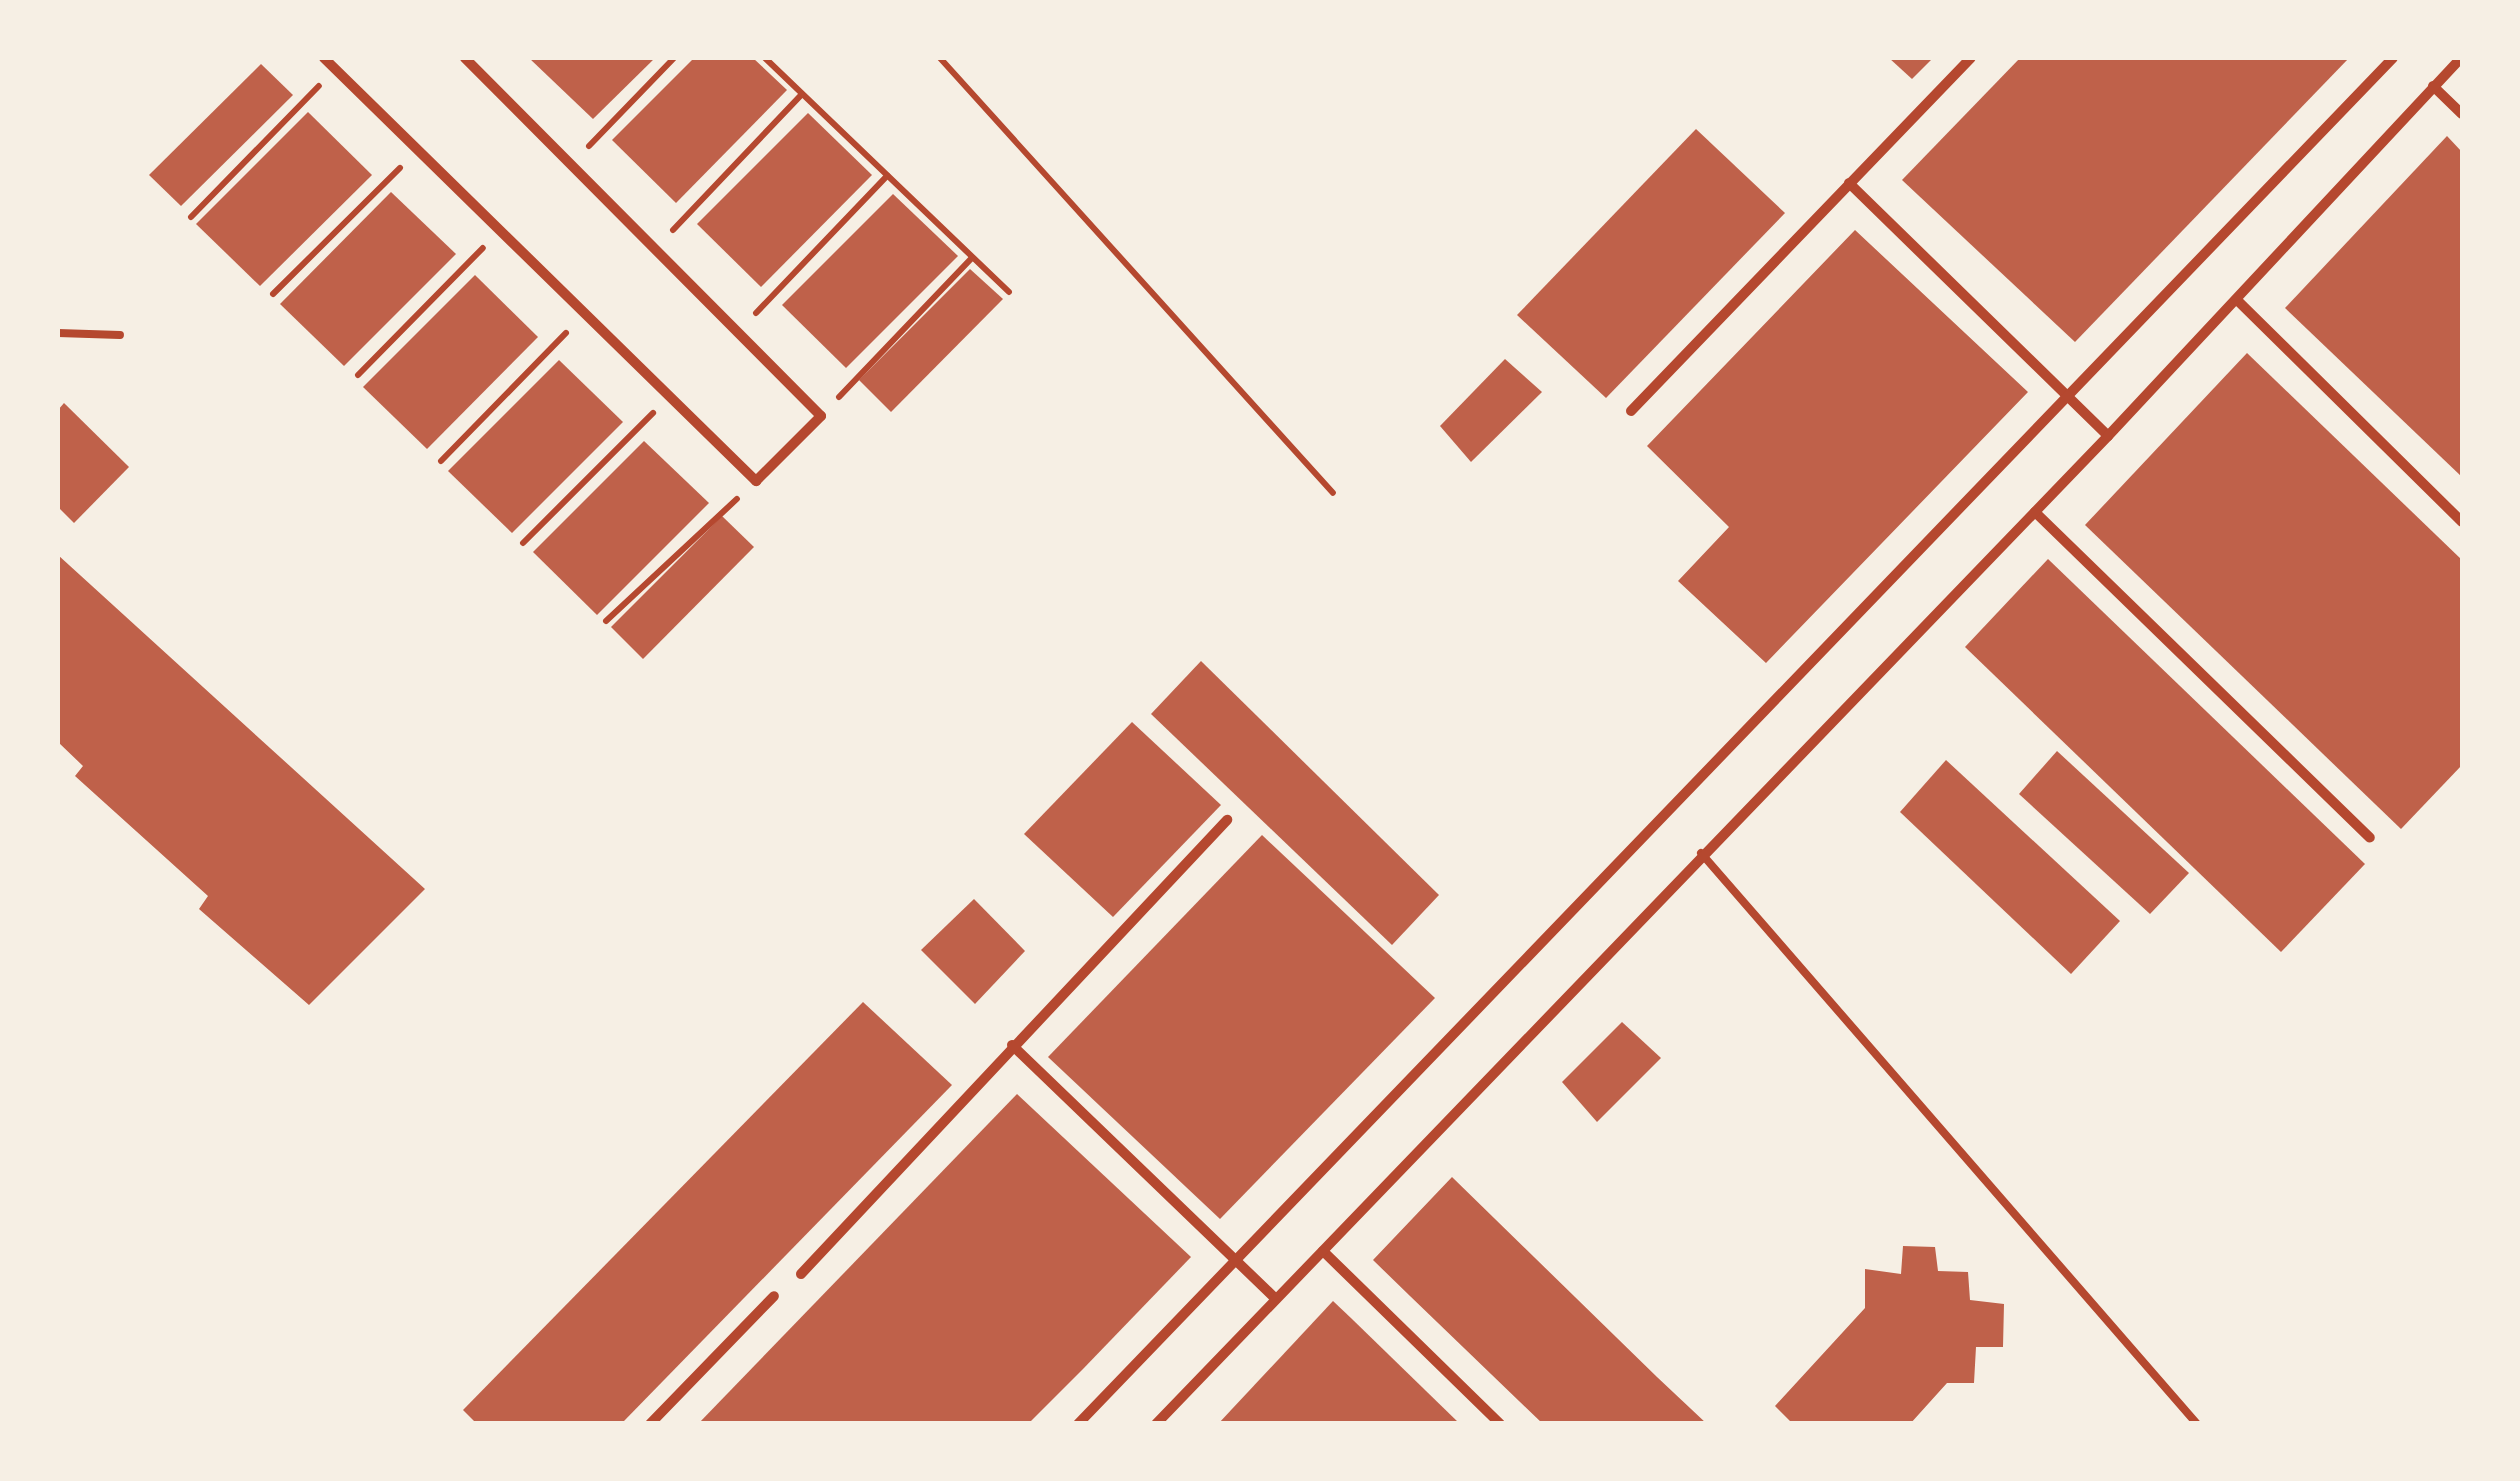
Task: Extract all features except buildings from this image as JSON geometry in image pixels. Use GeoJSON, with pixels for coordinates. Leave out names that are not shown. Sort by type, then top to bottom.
{"type":"FeatureCollection","features":[{"type":"Feature","properties":{"kind":"street"},"geometry":{"type":"LineString","coordinates":[[324,58],[756,481],[821,416],[465,58]]}},
{"type":"Feature","properties":{"kind":"street"},"geometry":{"type":"LineString","coordinates":[[1631,411],[1970,58]]}},
{"type":"Feature","properties":{"kind":"street"},"geometry":{"type":"LineString","coordinates":[[1078,1424],[2070,398],[2393,58]]}},
{"type":"Feature","properties":{"kind":"street"},"geometry":{"type":"LineString","coordinates":[[1156,1424],[1701,853],[2108,436],[2461,58]]}},
{"type":"Feature","properties":{"kind":"street"},"geometry":{"type":"LineString","coordinates":[[2434,86],[2462,114]]}},
{"type":"Feature","properties":{"kind":"street"},"geometry":{"type":"LineString","coordinates":[[1849,183],[2108,436]]}},
{"type":"Feature","properties":{"kind":"street"},"geometry":{"type":"LineString","coordinates":[[2236,300],[2462,522]]}},
{"type":"Feature","properties":{"kind":"street"},"geometry":{"type":"LineString","coordinates":[[2035,512],[2370,838]]}},
{"type":"Feature","properties":{"kind":"street"},"geometry":{"type":"LineString","coordinates":[[800,1274],[1227,820]]}},
{"type":"Feature","properties":{"kind":"street"},"geometry":{"type":"LineString","coordinates":[[1012,1045],[1276,1299]]}},
{"type":"Feature","properties":{"kind":"street"},"geometry":{"type":"LineString","coordinates":[[1323,1250],[1500,1424]]}},
{"type":"Feature","properties":{"kind":"street"},"geometry":{"type":"LineString","coordinates":[[650,1424],[774,1296]]}},
{"type":"Feature","properties":{"kind":"lane"},"geometry":{"type":"LineString","coordinates":[[58,333],[120,336]]}},
{"type":"Feature","properties":{"kind":"lane"},"geometry":{"type":"LineString","coordinates":[[1701,853],[2197,1424]]}},
{"type":"Feature","properties":{"kind":"path"},"geometry":{"type":"LineString","coordinates":[[571,165],[674,58]]}},
{"type":"Feature","properties":{"kind":"path"},"geometry":{"type":"LineString","coordinates":[[764,58],[1009,292]]}},
{"type":"Feature","properties":{"kind":"path"},"geometry":{"type":"LineString","coordinates":[[940,58],[1333,493]]}},
{"type":"Feature","properties":{"kind":"path"},"geometry":{"type":"LineString","coordinates":[[190,217],[336,69]]}},
{"type":"Feature","properties":{"kind":"path"},"geometry":{"type":"LineString","coordinates":[[655,249],[802,94]]}},
{"type":"Feature","properties":{"kind":"path"},"geometry":{"type":"LineString","coordinates":[[273,294],[418,150]]}},
{"type":"Feature","properties":{"kind":"path"},"geometry":{"type":"LineString","coordinates":[[738,332],[888,176]]}},
{"type":"Feature","properties":{"kind":"path"},"geometry":{"type":"LineString","coordinates":[[358,375],[500,230]]}},
{"type":"Feature","properties":{"kind":"path"},"geometry":{"type":"LineString","coordinates":[[821,416],[972,258]]}},
{"type":"Feature","properties":{"kind":"path"},"geometry":{"type":"LineString","coordinates":[[442,461],[585,314]]}},
{"type":"Feature","properties":{"kind":"path"},"geometry":{"type":"LineString","coordinates":[[523,543],[670,396]]}},
{"type":"Feature","properties":{"kind":"path"},"geometry":{"type":"LineString","coordinates":[[606,621],[756,481]]}}]}
